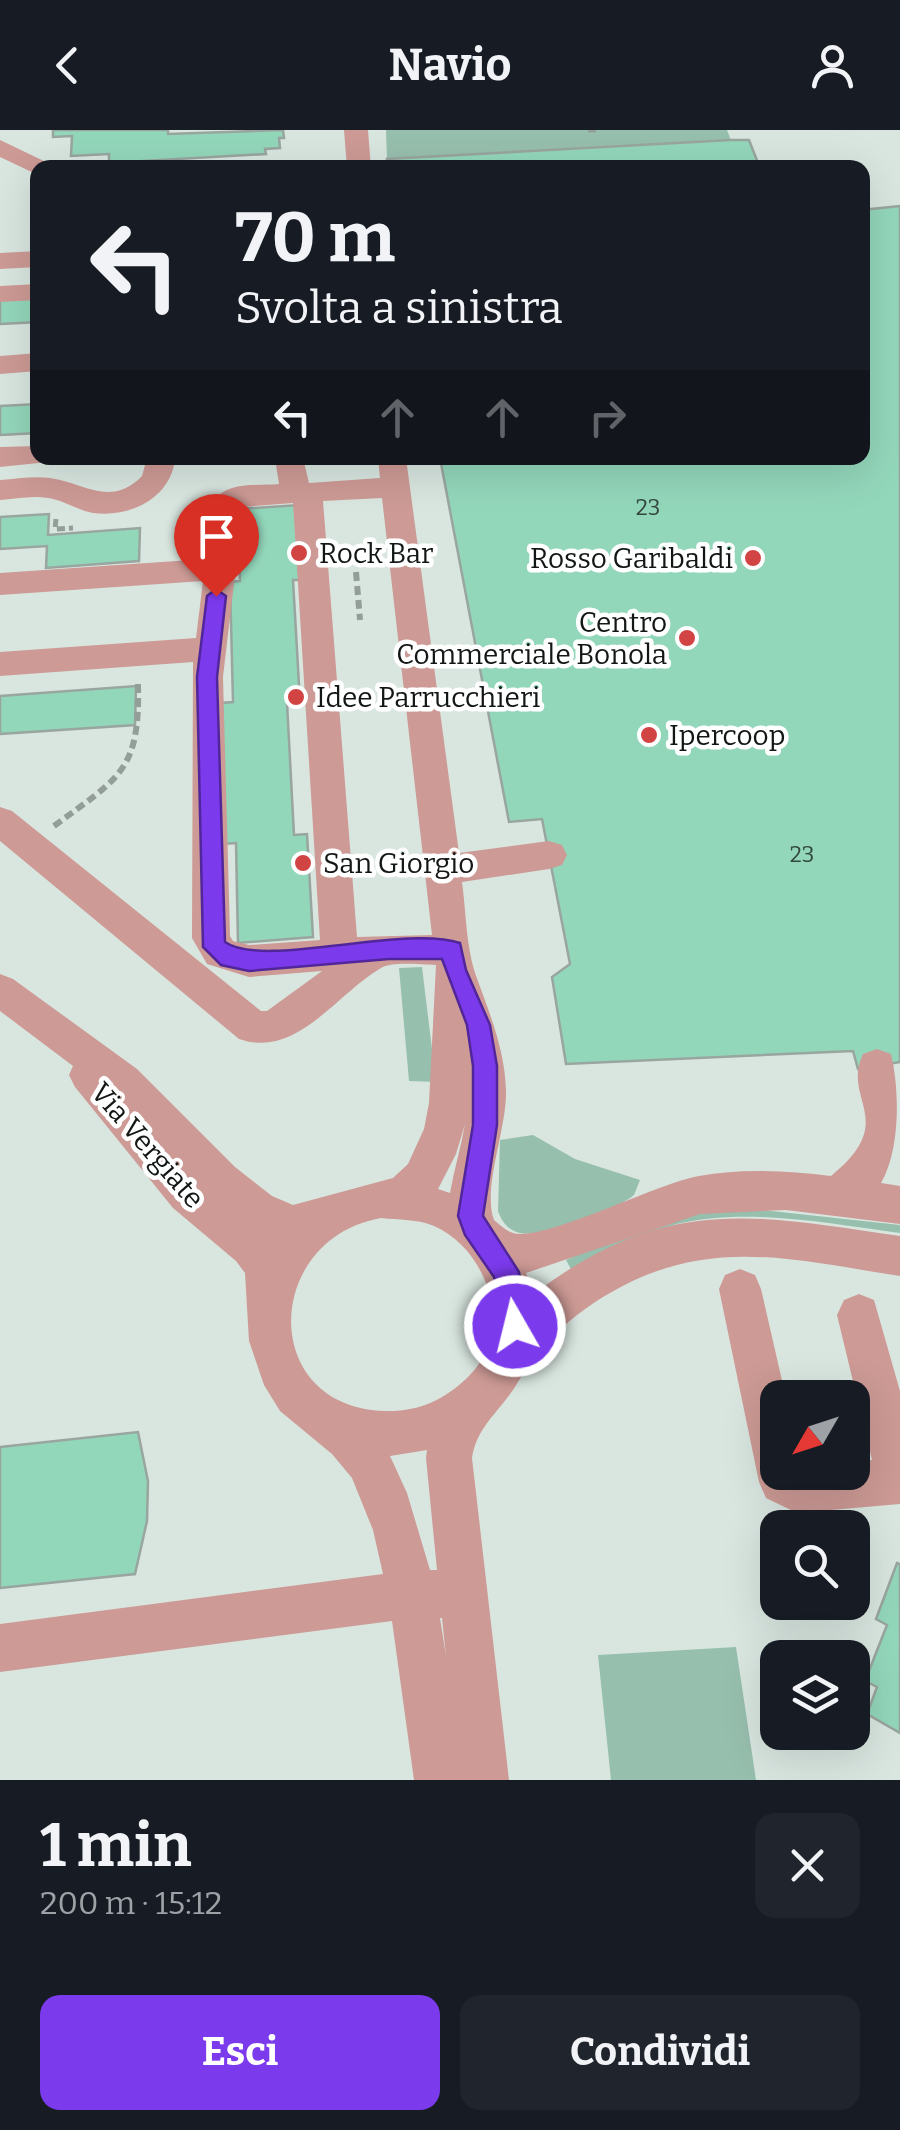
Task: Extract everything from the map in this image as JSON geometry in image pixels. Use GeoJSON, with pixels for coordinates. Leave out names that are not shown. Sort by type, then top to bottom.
{"type":"FeatureCollection","features":[{"type":"Feature","properties":{"kind":"street"},"geometry":{"type":"LineString","coordinates":[[356,130],[358,160]]}},
{"type":"Feature","properties":{"kind":"street"},"geometry":{"type":"LineString","coordinates":[[0,148],[30,163]]}},
{"type":"Feature","properties":{"kind":"street"},"geometry":{"type":"LineString","coordinates":[[0,262],[30,260]]}},
{"type":"Feature","properties":{"kind":"street"},"geometry":{"type":"LineString","coordinates":[[0,294],[30,292]]}},
{"type":"Feature","properties":{"kind":"street"},"geometry":{"type":"LineString","coordinates":[[0,365],[30,363]]}},
{"type":"Feature","properties":{"kind":"street"},"geometry":{"type":"LineString","coordinates":[[0,457],[30,455]]}},
{"type":"Feature","properties":{"kind":"street"},"geometry":{"type":"LineString","coordinates":[[0,490],[53,488],[85,502],[117,502],[151,486],[160,465]]}},
{"type":"Feature","properties":{"kind":"street"},"geometry":{"type":"LineString","coordinates":[[292,465],[302,493],[340,954]]}},
{"type":"Feature","properties":{"kind":"street"},"geometry":{"type":"LineString","coordinates":[[440,1780],[396,1531],[378,1482],[361,1451],[293,1391],[276,1362],[270,1338],[270,1300],[275,1280],[291,1252],[327,1219],[356,1205],[404,1196],[421,1180],[447,1119],[453,960],[394,472],[302,493],[229,501],[207,677],[214,947],[230,958],[249,961],[389,950],[453,960]]}},
{"type":"Feature","properties":{"kind":"street"},"geometry":{"type":"LineString","coordinates":[[0,584],[220,569]]}},
{"type":"Feature","properties":{"kind":"street"},"geometry":{"type":"LineString","coordinates":[[0,664],[210,650]]}},
{"type":"Feature","properties":{"kind":"street"},"geometry":{"type":"LineString","coordinates":[[15,833],[253,1027],[267,1028],[280,1023],[356,964],[389,950]]}},
{"type":"Feature","properties":{"kind":"street"},"geometry":{"type":"LineString","coordinates":[[442,870],[549,856]]}},
{"type":"Feature","properties":{"kind":"street"},"geometry":{"type":"LineString","coordinates":[[453,960],[483,1044],[485,1125],[470,1209],[474,1227],[504,1266],[513,1295],[515,1326],[503,1367]]}},
{"type":"Feature","properties":{"kind":"street","name":"Via Vergiate"},"geometry":{"type":"LineString","coordinates":[[0,990],[123,1081],[220,1180],[257,1210],[292,1226],[327,1219]]}},
{"type":"Feature","properties":{"kind":"street","name":"Via Vergiate"},"geometry":{"type":"LineString","coordinates":[[56,1034],[188,1195],[258,1257],[269,1278],[270,1300]]}},
{"type":"Feature","properties":{"kind":"street"},"geometry":{"type":"LineString","coordinates":[[839,1195],[865,1175],[883,1148],[888,1110],[877,1066]]}},
{"type":"Feature","properties":{"kind":"street"},"geometry":{"type":"LineString","coordinates":[[381,1200],[414,1201],[444,1210],[505,1252],[526,1254],[650,1208],[706,1194],[790,1191],[900,1205]]}},
{"type":"Feature","properties":{"kind":"street"},"geometry":{"type":"LineString","coordinates":[[484,1780],[449,1458],[453,1430],[488,1390],[520,1336],[546,1310],[594,1278],[670,1242],[730,1234],[900,1256]]}},
{"type":"Feature","properties":{"kind":"street"},"geometry":{"type":"LineString","coordinates":[[740,1289],[778,1474],[788,1488],[900,1482],[859,1315]]}},
{"type":"Feature","properties":{"kind":"street"},"geometry":{"type":"LineString","coordinates":[[326,1419],[350,1430],[392,1436],[426,1431],[467,1410]]}},
{"type":"Feature","properties":{"kind":"street"},"geometry":{"type":"LineString","coordinates":[[0,1648],[409,1594],[465,1592]]}},
{"type":"Feature","properties":{"kind":"path"},"geometry":{"type":"LineString","coordinates":[[588,130],[597,130]]}},
{"type":"Feature","properties":{"kind":"path"},"geometry":{"type":"LineString","coordinates":[[356,572],[360,620]]}},
{"type":"Feature","properties":{"kind":"path"},"geometry":{"type":"LineString","coordinates":[[15,833],[102,789],[132,751],[138,738],[138,682],[121,684]]}},
{"type":"Feature","properties":{"kind":"green space"},"geometry":{"type":"Polygon","coordinates":[[[386,130],[727,130],[731,140],[387,159],[386,130]]]}},
{"type":"Feature","properties":{"kind":"green space"},"geometry":{"type":"Polygon","coordinates":[[[422,967],[436,1082],[409,1081],[399,968],[422,967]]]}},
{"type":"Feature","properties":{"kind":"green space"},"geometry":{"type":"Polygon","coordinates":[[[533,1135],[575,1159],[640,1180],[634,1195],[579,1222],[531,1233],[512,1230],[498,1211],[500,1140],[533,1135]]]}},
{"type":"Feature","properties":{"kind":"green space"},"geometry":{"type":"Polygon","coordinates":[[[753,1209],[900,1225],[900,1233],[789,1219],[704,1219],[650,1233],[573,1273],[566,1260],[652,1221],[684,1213],[753,1209]]]}},
{"type":"Feature","properties":{"kind":"green space"},"geometry":{"type":"Polygon","coordinates":[[[736,1647],[756,1780],[611,1780],[598,1655],[736,1647]]]}},
{"type":"Feature","properties":{"kind":"building"},"geometry":{"type":"Polygon","coordinates":[[[53,130],[168,130],[168,134],[283,130],[284,138],[279,138],[280,148],[265,149],[266,154],[109,160],[109,154],[71,156],[72,136],[53,137],[53,130]]]}},
{"type":"Feature","properties":{"kind":"building"},"geometry":{"type":"Polygon","coordinates":[[[749,140],[757,160],[387,160],[749,140]]]}},
{"type":"Feature","properties":{"kind":"building","name":"Centro Commerciale Bonola"},"geometry":{"type":"Polygon","coordinates":[[[900,206],[900,1062],[858,1069],[853,1051],[566,1064],[552,977],[570,964],[542,819],[509,822],[441,465],[870,465],[870,209],[900,206]]]}},
{"type":"Feature","properties":{"kind":"building"},"geometry":{"type":"Polygon","coordinates":[[[30,296],[30,322],[0,324],[0,298],[30,296]]]}},
{"type":"Feature","properties":{"kind":"building"},"geometry":{"type":"Polygon","coordinates":[[[30,404],[30,433],[0,435],[0,406],[30,404]]]}},
{"type":"Feature","properties":{"kind":"building"},"geometry":{"type":"Polygon","coordinates":[[[299,505],[304,580],[293,580],[300,702],[287,703],[294,835],[307,834],[313,937],[238,943],[236,843],[223,844],[220,703],[233,702],[230,582],[240,581],[238,509],[299,505]]]}},
{"type":"Feature","properties":{"kind":"building"},"geometry":{"type":"Polygon","coordinates":[[[49,514],[48,535],[140,528],[139,561],[46,568],[47,546],[0,549],[0,517],[49,514]]]}},
{"type":"Feature","properties":{"kind":"building"},"geometry":{"type":"Polygon","coordinates":[[[136,686],[135,725],[0,734],[0,696],[136,686]]]}},
{"type":"Feature","properties":{"kind":"building"},"geometry":{"type":"Polygon","coordinates":[[[138,1432],[148,1481],[147,1521],[135,1574],[0,1588],[0,1447],[138,1432]]]}},
{"type":"Feature","properties":{"kind":"building"},"geometry":{"type":"Polygon","coordinates":[[[897,1563],[900,1564],[900,1733],[870,1716],[877,1687],[870,1684],[870,1668],[887,1625],[876,1619],[897,1563]]]}},
{"type":"Feature","properties":{"kind":"place","name":"Rock Bar"},"geometry":{"type":"Point","coordinates":[299,553]}},
{"type":"Feature","properties":{"kind":"place","name":"Rosso Garibaldi"},"geometry":{"type":"Point","coordinates":[753,558]}},
{"type":"Feature","properties":{"kind":"place","name":"Centro Commerciale Bonola"},"geometry":{"type":"Point","coordinates":[687,638]}},
{"type":"Feature","properties":{"kind":"place","name":"Idee Parrucchieri"},"geometry":{"type":"Point","coordinates":[296,697]}},
{"type":"Feature","properties":{"kind":"place","name":"Ipercoop"},"geometry":{"type":"Point","coordinates":[649,735]}},
{"type":"Feature","properties":{"kind":"place","name":"San Giorgio"},"geometry":{"type":"Point","coordinates":[303,863]}},
{"type":"Feature","properties":{"kind":"route"},"geometry":{"type":"LineString","coordinates":[[216,596],[207,677],[214,947],[230,958],[249,961],[389,950],[452,950],[455,970],[479,1025],[485,1066],[485,1125],[470,1202],[471,1216],[474,1227],[506,1272],[513,1295],[515,1326]]}}]}
